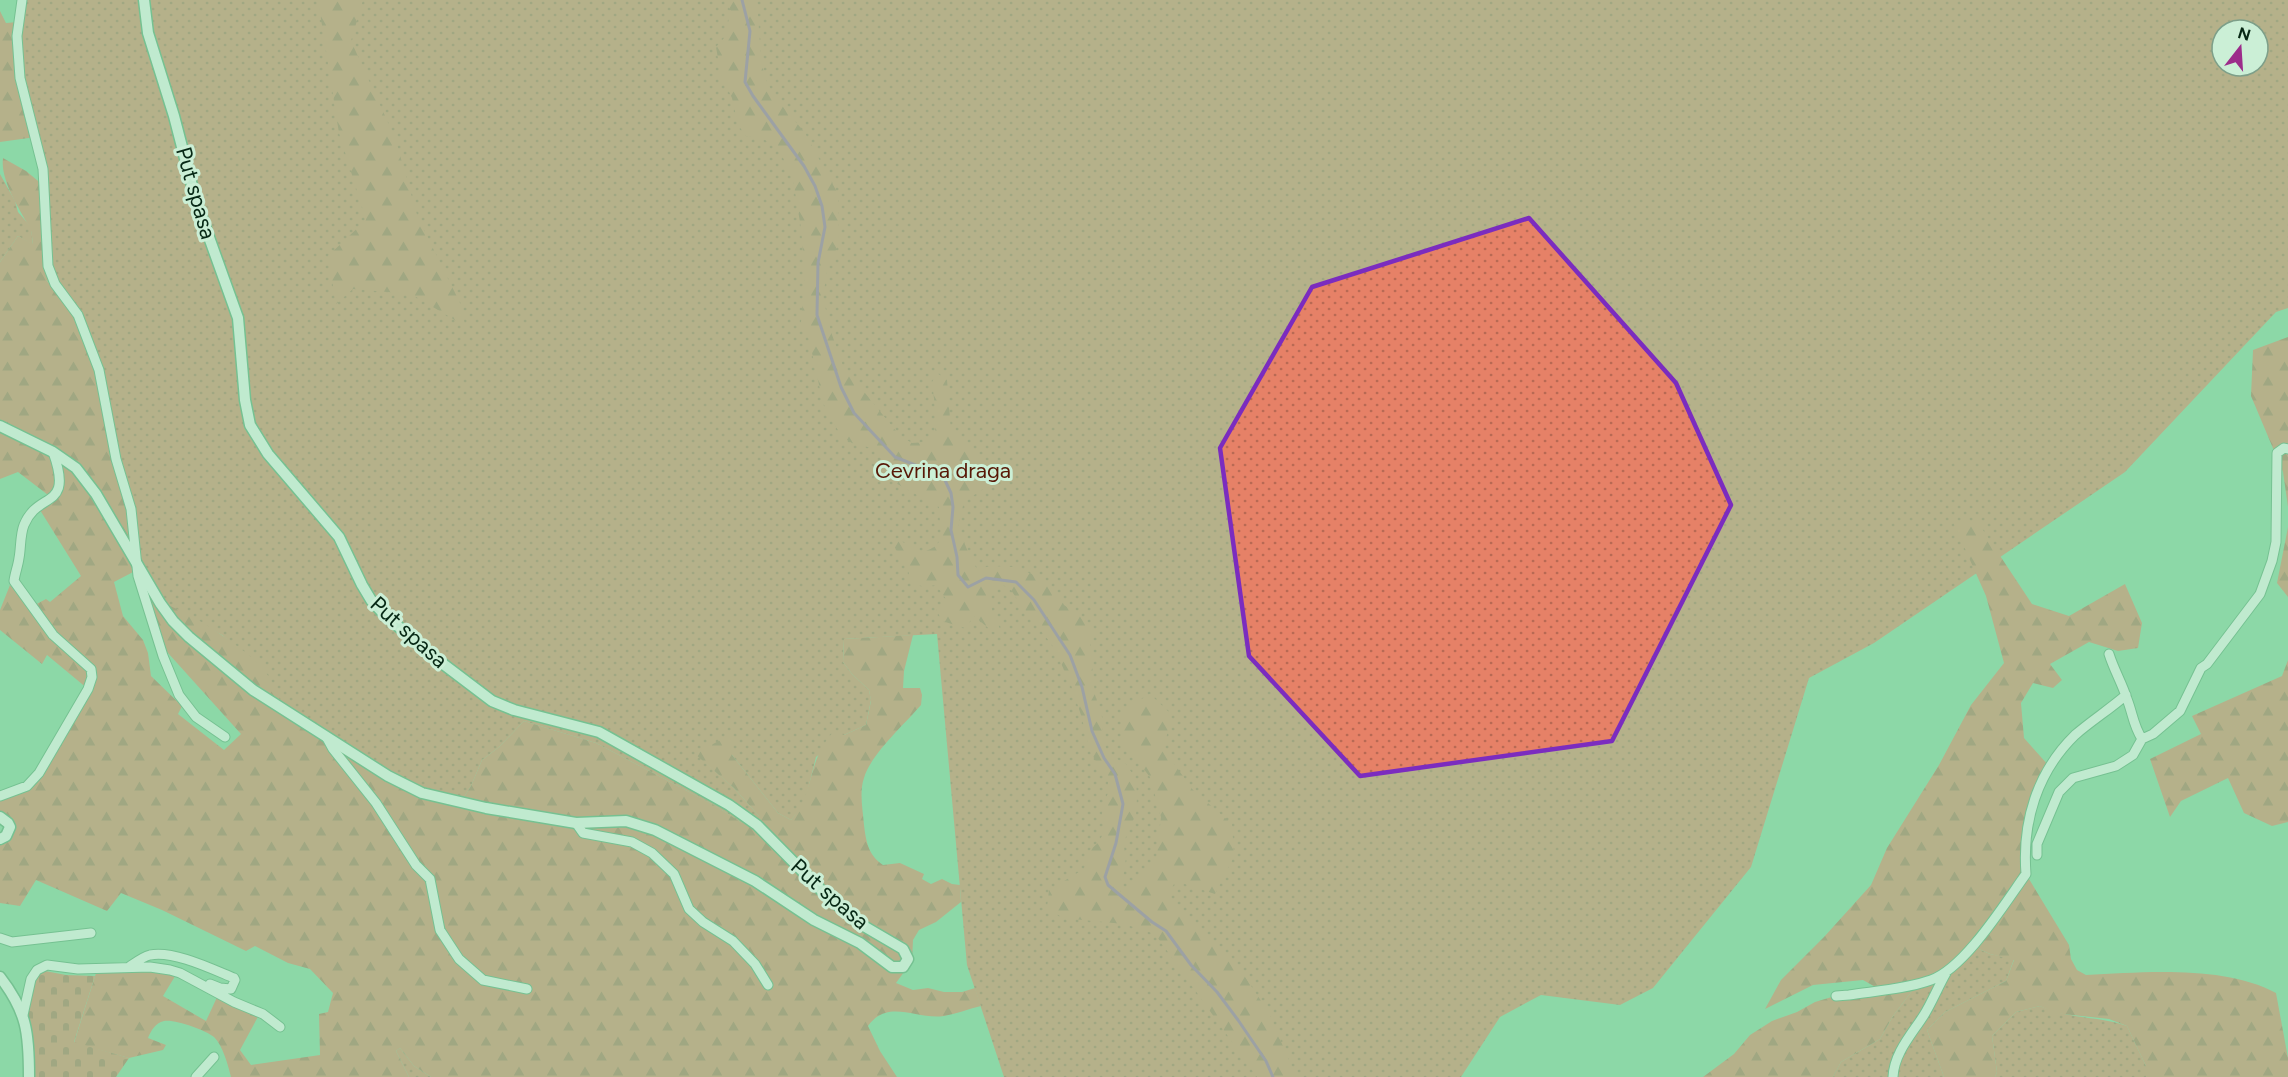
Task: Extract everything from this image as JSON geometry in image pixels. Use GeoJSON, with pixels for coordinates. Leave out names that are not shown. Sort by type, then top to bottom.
{"type":"FeatureCollection","features":[{"type":"Feature","properties":{"kind":"street"},"geometry":{"type":"LineString","coordinates":[[22,0],[17,36],[20,78],[43,169],[48,266],[55,284],[78,315],[99,370],[116,459],[131,509],[136,563],[148,611],[179,695],[196,717],[225,737]]}},
{"type":"Feature","properties":{"kind":"street","name":"Put spasa"},"geometry":{"type":"LineString","coordinates":[[0,426],[53,452],[76,468],[91,486],[160,603],[189,637],[254,690],[388,776],[422,793],[486,808],[576,823],[626,821],[656,830],[755,881],[814,920],[860,943],[892,967],[903,967],[907,962],[908,957],[903,949],[851,916],[804,874],[757,825],[729,805],[599,732],[514,710],[492,701],[430,654],[371,600],[339,537],[268,454],[250,426],[244,400],[238,318],[196,201],[174,116],[148,33],[144,0]]}},
{"type":"Feature","properties":{"kind":"street"},"geometry":{"type":"LineString","coordinates":[[2037,855],[2037,844],[2060,792],[2073,778],[2116,766],[2133,755],[2142,739],[2153,734],[2180,711],[2201,668],[2207,664],[2260,594],[2276,542],[2277,453],[2284,448],[2288,449]]}},
{"type":"Feature","properties":{"kind":"street"},"geometry":{"type":"LineString","coordinates":[[0,796],[27,786],[39,773],[76,713],[92,677],[91,669],[53,635],[14,581],[23,526],[35,511],[56,493],[59,487],[58,465],[53,452]]}},
{"type":"Feature","properties":{"kind":"street"},"geometry":{"type":"LineString","coordinates":[[2109,654],[2115,674],[2126,696],[2134,725],[2142,739]]}},
{"type":"Feature","properties":{"kind":"street"},"geometry":{"type":"LineString","coordinates":[[1893,1077],[1899,1053],[1946,973],[1972,946],[2026,874],[2024,850],[2032,806],[2049,766],[2077,734],[2126,696]]}},
{"type":"Feature","properties":{"kind":"street"},"geometry":{"type":"LineString","coordinates":[[326,736],[333,749],[376,803],[416,865],[430,879],[440,930],[459,959],[483,980],[527,989]]}},
{"type":"Feature","properties":{"kind":"street"},"geometry":{"type":"LineString","coordinates":[[0,817],[10,827],[6,836],[0,839]]}},
{"type":"Feature","properties":{"kind":"street"},"geometry":{"type":"LineString","coordinates":[[576,823],[583,832],[632,842],[652,853],[674,874],[688,909],[703,922],[733,941],[755,964],[768,985]]}},
{"type":"Feature","properties":{"kind":"street"},"geometry":{"type":"LineString","coordinates":[[0,938],[12,942],[91,933]]}},
{"type":"Feature","properties":{"kind":"street"},"geometry":{"type":"LineString","coordinates":[[129,967],[149,955],[163,954],[203,966],[234,978],[235,981],[228,990],[194,980]]}},
{"type":"Feature","properties":{"kind":"street"},"geometry":{"type":"LineString","coordinates":[[23,1015],[31,979],[37,970],[47,965],[78,969],[129,967],[170,970],[263,1014],[280,1027]]}},
{"type":"Feature","properties":{"kind":"street"},"geometry":{"type":"LineString","coordinates":[[1836,996],[1931,980],[1946,973]]}},
{"type":"Feature","properties":{"kind":"street"},"geometry":{"type":"LineString","coordinates":[[0,977],[23,1015],[29,1038],[29,1077]]}},
{"type":"Feature","properties":{"kind":"street"},"geometry":{"type":"LineString","coordinates":[[196,1077],[214,1057]]}},
{"type":"Feature","properties":{"kind":"highlighted area"},"geometry":{"type":"Polygon","coordinates":[[[1529,218],[1676,383],[1731,505],[1612,741],[1360,776],[1249,656],[1220,448],[1312,287],[1529,218]]]}},
{"type":"Feature","properties":{"kind":"green space"},"geometry":{"type":"Polygon","coordinates":[[[22,0],[2288,0],[2288,308],[2276,312],[2125,472],[1874,643],[1809,678],[1751,867],[1653,988],[1620,1005],[1541,995],[1500,1017],[1461,1077],[1004,1077],[967,965],[937,634],[844,639],[843,662],[869,690],[871,700],[866,725],[844,735],[816,757],[806,797],[801,808],[791,820],[778,813],[732,755],[732,737],[696,754],[734,788],[759,816],[759,823],[742,823],[714,805],[596,743],[524,721],[499,747],[482,760],[471,786],[459,805],[429,799],[286,716],[240,650],[222,635],[155,600],[146,586],[52,285],[46,280],[43,185],[20,78],[22,0]]]}},
{"type":"Feature","properties":{"kind":"green space"},"geometry":{"type":"Polygon","coordinates":[[[318,0],[363,0],[351,41],[395,138],[418,218],[462,307],[465,326],[411,294],[353,289],[336,304],[328,256],[366,220],[339,133],[318,0]]]}},
{"type":"Feature","properties":{"kind":"green space","name":"Cevrina draga"},"geometry":{"type":"Polygon","coordinates":[[[724,0],[757,0],[761,60],[765,78],[774,96],[805,133],[838,194],[839,240],[828,265],[823,297],[831,332],[843,366],[900,436],[912,443],[927,442],[935,434],[936,415],[932,382],[937,373],[947,380],[951,432],[978,457],[996,466],[989,483],[981,491],[964,501],[958,528],[971,559],[977,569],[991,566],[1013,567],[1032,574],[1055,589],[1064,605],[1080,616],[1091,632],[1090,645],[1095,695],[1103,720],[1102,737],[1108,754],[1126,764],[1136,779],[1136,815],[1127,831],[1124,847],[1126,858],[1121,890],[1117,899],[1156,862],[1161,817],[1150,777],[1123,743],[1123,710],[1150,694],[1171,714],[1164,750],[1193,790],[1232,824],[1234,856],[1215,894],[1176,881],[1167,895],[1193,923],[1234,960],[1269,1013],[1296,1077],[1257,1077],[1155,934],[1124,924],[1063,918],[1047,908],[1049,890],[1084,869],[1090,850],[1103,834],[1105,826],[1102,815],[1108,793],[1108,782],[1090,751],[1070,682],[1052,645],[1011,590],[1000,583],[990,589],[989,602],[1000,629],[993,632],[974,616],[965,628],[942,621],[936,609],[946,599],[936,585],[925,587],[911,583],[908,570],[894,546],[897,538],[919,553],[935,546],[941,536],[939,507],[892,481],[889,462],[879,450],[852,443],[841,436],[823,403],[809,339],[801,322],[805,276],[801,228],[793,180],[779,149],[765,140],[746,136],[738,125],[732,98],[721,75],[716,47],[724,38],[731,11],[724,0]]]}},
{"type":"Feature","properties":{"kind":"green space"},"geometry":{"type":"Polygon","coordinates":[[[0,11],[6,23],[18,22],[20,78],[36,137],[0,142],[0,11]]]}},
{"type":"Feature","properties":{"kind":"green space"},"geometry":{"type":"Polygon","coordinates":[[[3,158],[26,171],[43,185],[46,280],[78,315],[99,370],[131,509],[137,570],[114,582],[123,616],[143,640],[148,653],[151,676],[182,706],[178,714],[224,750],[241,734],[159,643],[145,600],[172,607],[189,615],[238,647],[265,671],[286,716],[398,786],[459,805],[471,786],[482,760],[499,747],[524,721],[596,743],[714,805],[742,823],[759,823],[759,816],[734,788],[695,754],[732,736],[732,755],[778,813],[791,820],[804,798],[825,742],[834,731],[844,735],[866,725],[871,701],[869,690],[843,662],[844,639],[913,635],[904,671],[903,688],[920,688],[921,705],[873,759],[868,769],[862,795],[866,837],[874,857],[883,865],[900,863],[924,874],[922,879],[931,884],[942,879],[960,885],[961,902],[936,922],[919,930],[913,940],[912,961],[896,983],[913,990],[928,988],[944,992],[962,992],[975,988],[981,1006],[944,1016],[893,1012],[884,1013],[876,1018],[868,1026],[880,1051],[897,1077],[431,1077],[414,1066],[400,1048],[396,1051],[409,1077],[231,1077],[223,1050],[214,1037],[182,1023],[164,1021],[158,1024],[148,1038],[166,1045],[163,1050],[129,1058],[74,1043],[97,970],[152,967],[177,973],[163,996],[206,1021],[219,993],[260,1013],[240,1050],[251,1065],[320,1055],[319,1014],[328,1012],[333,993],[310,969],[288,963],[255,946],[246,951],[162,910],[121,893],[107,911],[36,880],[20,906],[0,903],[0,837],[8,830],[0,817],[0,792],[27,786],[88,689],[47,655],[42,664],[0,630],[0,610],[10,585],[29,608],[46,599],[50,602],[81,576],[40,510],[52,498],[18,472],[0,479],[0,262],[18,236],[33,244],[30,228],[7,184],[3,158]]]}},
{"type":"Feature","properties":{"kind":"green space"},"geometry":{"type":"Polygon","coordinates":[[[0,174],[15,201],[18,212],[31,227],[33,245],[18,236],[0,262],[0,174]]]}},
{"type":"Feature","properties":{"kind":"green space"},"geometry":{"type":"Polygon","coordinates":[[[2288,337],[2288,507],[2283,472],[2251,396],[2253,350],[2288,337]]]}},
{"type":"Feature","properties":{"kind":"green space"},"geometry":{"type":"Polygon","coordinates":[[[1977,521],[2032,604],[2069,616],[2125,584],[2142,623],[2138,648],[2118,651],[2089,642],[2050,664],[2062,680],[2053,688],[2033,683],[2021,703],[2024,738],[2049,766],[2032,806],[2026,874],[2069,945],[2071,959],[2077,970],[2086,975],[2158,972],[2209,974],[2256,984],[2276,993],[2288,1058],[2288,1077],[2146,1077],[2146,1066],[2127,1026],[2109,1019],[2054,1013],[2040,1006],[2016,1012],[1992,1036],[1997,1072],[1995,1077],[1944,1077],[1927,1030],[1945,1012],[2006,981],[2014,960],[1990,954],[1972,946],[1946,973],[1915,983],[1880,1039],[1841,1062],[1833,1077],[1703,1077],[1734,1054],[1750,1035],[1772,1021],[1835,996],[1879,989],[1863,980],[1813,985],[1765,1009],[1781,980],[1871,885],[1887,848],[1939,765],[1971,705],[2004,663],[1986,596],[1954,524],[1977,521]]]}},
{"type":"Feature","properties":{"kind":"green space"},"geometry":{"type":"Polygon","coordinates":[[[2288,527],[2288,597],[2277,583],[2288,527]]]}},
{"type":"Feature","properties":{"kind":"green space"},"geometry":{"type":"Polygon","coordinates":[[[2288,660],[2288,822],[2272,826],[2244,813],[2228,778],[2181,801],[2170,817],[2150,759],[2201,734],[2192,716],[2282,676],[2288,660]]]}},
{"type":"Feature","properties":{"kind":"green space"},"geometry":{"type":"Polygon","coordinates":[[[1972,946],[1990,954],[2014,959],[2006,981],[1945,1012],[1927,1030],[1944,1077],[1833,1077],[1841,1062],[1880,1039],[1915,983],[1972,946]]]}},
{"type":"Feature","properties":{"kind":"green space"},"geometry":{"type":"Polygon","coordinates":[[[40,970],[66,975],[95,976],[74,1042],[129,1058],[116,1077],[34,1077],[34,1046],[25,1012],[35,973],[40,970]]]}},
{"type":"Feature","properties":{"kind":"green space"},"geometry":{"type":"Polygon","coordinates":[[[2040,1006],[2061,1013],[2127,1026],[2146,1066],[2146,1077],[1995,1077],[1997,1072],[1992,1036],[2016,1012],[2040,1006]]]}},
{"type":"Feature","properties":{"kind":"green space"},"geometry":{"type":"Polygon","coordinates":[[[400,1048],[414,1066],[431,1077],[409,1077],[396,1051],[400,1048]]]}},
{"type":"Feature","properties":{"kind":"waterway"},"geometry":{"type":"LineString","coordinates":[[742,0],[750,31],[745,82],[804,166],[815,186],[822,206],[825,227],[818,263],[817,315],[841,387],[854,413],[895,457],[943,476],[951,493],[953,507],[951,530],[958,575],[968,587],[986,578],[1016,582],[1034,600],[1070,655],[1082,687],[1092,731],[1104,758],[1115,774],[1123,804],[1116,843],[1105,877],[1108,885],[1166,931],[1191,965],[1217,992],[1238,1020],[1266,1061],[1273,1077]]}}]}
